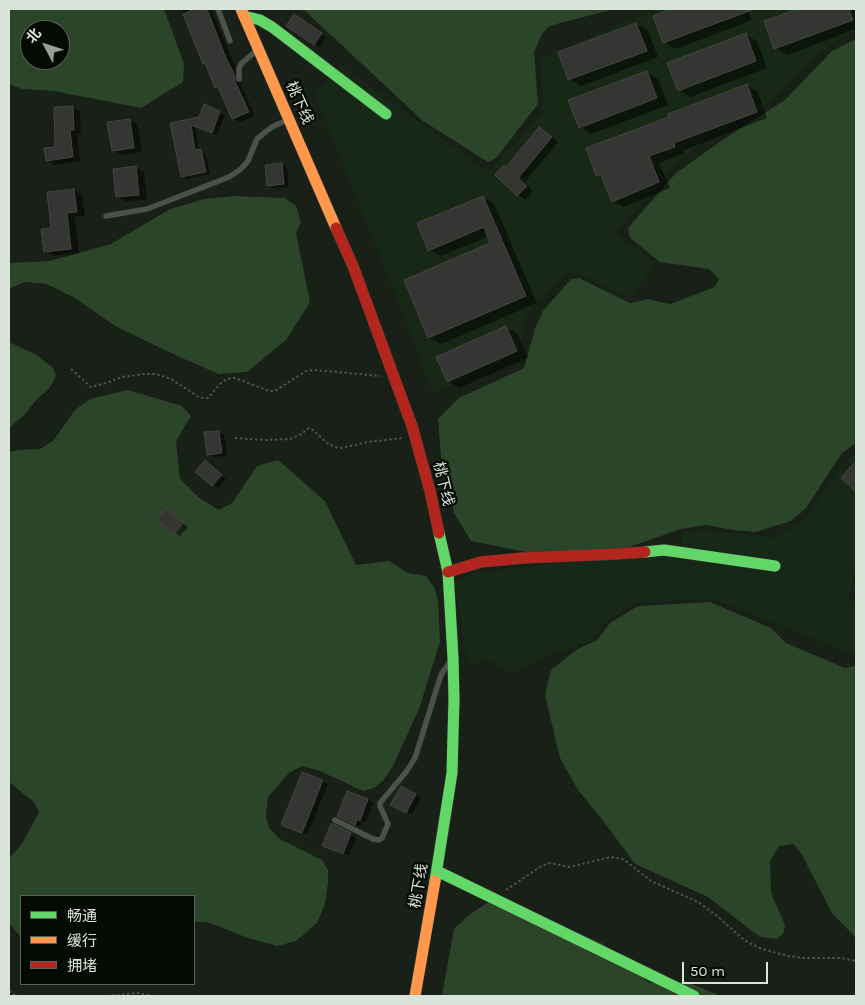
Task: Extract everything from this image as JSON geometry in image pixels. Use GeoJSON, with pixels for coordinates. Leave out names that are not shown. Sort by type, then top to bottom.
{"type":"FeatureCollection","features":[{"type":"Feature","properties":{"kind":"main road","name":"桃下线"},"geometry":{"type":"LineString","coordinates":[[242,12],[353,266],[415,437],[430,492],[448,572],[454,699],[452,773],[437,871],[414,996]]}},
{"type":"Feature","properties":{"kind":"main road"},"geometry":{"type":"LineString","coordinates":[[242,12],[272,26],[386,114]]}},
{"type":"Feature","properties":{"kind":"main road"},"geometry":{"type":"LineString","coordinates":[[448,572],[481,562],[664,550],[775,566]]}},
{"type":"Feature","properties":{"kind":"main road"},"geometry":{"type":"LineString","coordinates":[[437,871],[694,996]]}},
{"type":"Feature","properties":{"kind":"lane"},"geometry":{"type":"LineString","coordinates":[[218,9],[230,41]]}},
{"type":"Feature","properties":{"kind":"lane"},"geometry":{"type":"LineString","coordinates":[[239,79],[239,69],[242,64],[258,49]]}},
{"type":"Feature","properties":{"kind":"lane"},"geometry":{"type":"LineString","coordinates":[[106,216],[147,209],[229,177],[241,169],[248,161],[258,139],[264,133],[289,119]]}},
{"type":"Feature","properties":{"kind":"lane"},"geometry":{"type":"LineString","coordinates":[[335,820],[373,839],[379,840],[382,838],[388,824],[380,803],[415,758],[442,673],[453,658]]}},
{"type":"Feature","properties":{"kind":"path"},"geometry":{"type":"LineString","coordinates":[[72,368],[92,387],[122,377],[156,374],[171,379],[199,397],[204,398],[208,398],[221,383],[235,378],[263,389],[275,391],[306,371],[315,370],[394,378]]}},
{"type":"Feature","properties":{"kind":"path"},"geometry":{"type":"LineString","coordinates":[[235,438],[290,439],[302,434],[309,428],[335,447],[341,448],[368,442],[415,437]]}},
{"type":"Feature","properties":{"kind":"path"},"geometry":{"type":"LineString","coordinates":[[503,892],[549,863],[570,867],[610,857],[623,859],[651,881],[698,902],[744,940],[762,949],[788,956],[841,958],[856,961]]}},
{"type":"Feature","properties":{"kind":"path"},"geometry":{"type":"LineString","coordinates":[[9,991],[20,996]]}},
{"type":"Feature","properties":{"kind":"path"},"geometry":{"type":"LineString","coordinates":[[106,996],[138,993],[154,996]]}},
{"type":"Feature","properties":{"kind":"shaded area"},"geometry":{"type":"Polygon","coordinates":[[[9,9],[164,9],[184,64],[183,82],[141,108],[54,91],[22,89],[9,84],[9,9]]]}},
{"type":"Feature","properties":{"kind":"shaded area"},"geometry":{"type":"Polygon","coordinates":[[[303,9],[614,9],[549,26],[542,34],[534,52],[538,104],[496,158],[488,162],[423,121],[303,9]]]}},
{"type":"Feature","properties":{"kind":"shaded area"},"geometry":{"type":"Polygon","coordinates":[[[656,9],[856,9],[856,31],[827,47],[761,111],[702,141],[671,169],[616,234],[656,262],[630,299],[571,270],[526,316],[520,353],[433,393],[314,93],[340,65],[489,172],[542,113],[542,58],[656,9]]]}},
{"type":"Feature","properties":{"kind":"shaded area"},"geometry":{"type":"Polygon","coordinates":[[[856,39],[856,443],[842,453],[806,508],[791,521],[756,532],[706,525],[681,529],[626,548],[531,553],[471,541],[454,513],[441,455],[438,419],[459,398],[524,368],[535,329],[543,311],[571,279],[579,278],[630,303],[647,299],[670,304],[715,287],[719,279],[709,269],[660,262],[630,238],[628,228],[676,173],[724,139],[785,100],[832,51],[856,39]]]}},
{"type":"Feature","properties":{"kind":"shaded area"},"geometry":{"type":"Polygon","coordinates":[[[235,196],[285,198],[296,206],[301,222],[296,233],[310,302],[286,340],[247,372],[219,374],[173,354],[115,326],[75,298],[47,284],[25,282],[9,289],[9,263],[50,261],[111,244],[170,209],[204,199],[235,196]]]}},
{"type":"Feature","properties":{"kind":"shaded area"},"geometry":{"type":"Polygon","coordinates":[[[9,342],[37,355],[53,368],[56,375],[48,390],[9,428],[9,342]]]}},
{"type":"Feature","properties":{"kind":"shaded area"},"geometry":{"type":"Polygon","coordinates":[[[128,390],[182,406],[191,416],[176,441],[180,479],[198,497],[219,510],[232,503],[257,466],[278,460],[325,501],[356,565],[389,561],[408,573],[426,576],[434,587],[438,600],[440,642],[419,709],[393,766],[383,781],[374,788],[363,791],[320,771],[302,766],[289,773],[268,797],[266,816],[269,828],[280,839],[322,860],[328,870],[325,904],[317,923],[296,941],[277,946],[248,938],[207,922],[195,922],[195,895],[20,895],[20,936],[9,923],[9,858],[22,844],[39,812],[34,802],[9,782],[9,452],[40,449],[53,441],[75,410],[90,399],[128,390]]]}},
{"type":"Feature","properties":{"kind":"shaded area"},"geometry":{"type":"Polygon","coordinates":[[[856,453],[856,569],[848,599],[856,602],[856,656],[713,599],[637,603],[606,621],[595,640],[546,657],[511,674],[489,661],[467,665],[455,584],[471,573],[682,549],[682,532],[705,529],[774,538],[803,520],[843,465],[856,453]]]}},
{"type":"Feature","properties":{"kind":"shaded area"},"geometry":{"type":"Polygon","coordinates":[[[710,602],[771,628],[786,643],[845,668],[856,666],[856,938],[832,913],[802,855],[794,844],[779,846],[770,861],[771,893],[785,925],[783,934],[777,939],[760,937],[708,897],[635,864],[578,790],[560,758],[545,695],[551,670],[576,650],[597,640],[610,623],[638,606],[710,602]]]}},
{"type":"Feature","properties":{"kind":"shaded area"},"geometry":{"type":"Polygon","coordinates":[[[487,903],[514,904],[603,944],[649,983],[687,982],[721,996],[442,996],[454,929],[469,915],[487,903]]]}},
{"type":"Feature","properties":{"kind":"building"},"geometry":{"type":"Polygon","coordinates":[[[195,9],[207,9],[249,112],[232,119],[218,87],[215,88],[183,14],[195,9]]]}},
{"type":"Feature","properties":{"kind":"building"},"geometry":{"type":"Polygon","coordinates":[[[671,9],[752,10],[663,43],[653,16],[671,9]]]}},
{"type":"Feature","properties":{"kind":"building"},"geometry":{"type":"Polygon","coordinates":[[[797,9],[849,9],[853,20],[774,49],[764,21],[797,9]]]}},
{"type":"Feature","properties":{"kind":"building"},"geometry":{"type":"Polygon","coordinates":[[[294,14],[322,33],[314,45],[286,26],[294,14]]]}},
{"type":"Feature","properties":{"kind":"building"},"geometry":{"type":"Polygon","coordinates":[[[636,23],[647,51],[568,80],[558,52],[636,23]]]}},
{"type":"Feature","properties":{"kind":"building"},"geometry":{"type":"Polygon","coordinates":[[[746,33],[756,61],[678,91],[667,63],[746,33]]]}},
{"type":"Feature","properties":{"kind":"building"},"geometry":{"type":"Polygon","coordinates":[[[647,71],[657,98],[579,128],[568,100],[647,71]]]}},
{"type":"Feature","properties":{"kind":"building"},"geometry":{"type":"Polygon","coordinates":[[[747,84],[757,112],[674,143],[675,147],[649,156],[659,182],[612,202],[601,175],[596,176],[586,148],[669,117],[668,114],[747,84]]]}},
{"type":"Feature","properties":{"kind":"building"},"geometry":{"type":"Polygon","coordinates":[[[204,104],[220,111],[212,133],[191,125],[195,150],[201,149],[206,172],[181,177],[170,123],[199,117],[204,104]]]}},
{"type":"Feature","properties":{"kind":"building"},"geometry":{"type":"Polygon","coordinates":[[[73,106],[74,130],[70,130],[73,157],[46,161],[44,148],[55,147],[54,107],[73,106]]]}},
{"type":"Feature","properties":{"kind":"building"},"geometry":{"type":"Polygon","coordinates":[[[130,119],[134,148],[112,151],[107,122],[130,119]]]}},
{"type":"Feature","properties":{"kind":"building"},"geometry":{"type":"Polygon","coordinates":[[[539,127],[552,137],[518,178],[527,186],[517,196],[495,175],[504,165],[506,167],[539,127]]]}},
{"type":"Feature","properties":{"kind":"building"},"geometry":{"type":"Polygon","coordinates":[[[282,163],[284,184],[267,186],[265,165],[282,163]]]}},
{"type":"Feature","properties":{"kind":"building"},"geometry":{"type":"Polygon","coordinates":[[[136,166],[139,195],[116,197],[113,169],[136,166]]]}},
{"type":"Feature","properties":{"kind":"building"},"geometry":{"type":"Polygon","coordinates":[[[74,189],[77,212],[67,213],[71,249],[44,252],[41,229],[51,228],[47,192],[74,189]]]}},
{"type":"Feature","properties":{"kind":"building"},"geometry":{"type":"Polygon","coordinates":[[[483,196],[526,296],[428,338],[404,280],[490,243],[484,227],[428,251],[417,223],[483,196]]]}},
{"type":"Feature","properties":{"kind":"building"},"geometry":{"type":"Polygon","coordinates":[[[506,326],[517,351],[447,382],[436,357],[506,326]]]}},
{"type":"Feature","properties":{"kind":"building"},"geometry":{"type":"Polygon","coordinates":[[[219,431],[222,453],[207,455],[204,432],[219,431]]]}},
{"type":"Feature","properties":{"kind":"building"},"geometry":{"type":"Polygon","coordinates":[[[205,460],[222,475],[212,486],[195,472],[205,460]]]}},
{"type":"Feature","properties":{"kind":"building"},"geometry":{"type":"Polygon","coordinates":[[[856,461],[856,492],[841,478],[856,461]]]}},
{"type":"Feature","properties":{"kind":"building"},"geometry":{"type":"Polygon","coordinates":[[[166,508],[183,523],[174,534],[156,520],[166,508]]]}},
{"type":"Feature","properties":{"kind":"building"},"geometry":{"type":"Polygon","coordinates":[[[302,772],[323,780],[302,833],[281,825],[302,772]]]}},
{"type":"Feature","properties":{"kind":"building"},"geometry":{"type":"Polygon","coordinates":[[[401,786],[416,794],[406,813],[390,805],[401,786]]]}},
{"type":"Feature","properties":{"kind":"building"},"geometry":{"type":"Polygon","coordinates":[[[347,791],[368,799],[360,821],[357,819],[355,825],[337,816],[347,791]]]}},
{"type":"Feature","properties":{"kind":"building"},"geometry":{"type":"Polygon","coordinates":[[[331,824],[351,833],[343,854],[322,846],[331,824]]]}},
{"type":"Feature","properties":{"kind":"traffic: fast"},"geometry":{"type":"LineString","coordinates":[[244,16],[260,20],[272,27],[386,114]]}},
{"type":"Feature","properties":{"kind":"traffic: fast"},"geometry":{"type":"LineString","coordinates":[[435,881],[452,773],[454,699],[448,572],[439,533]]}},
{"type":"Feature","properties":{"kind":"traffic: fast"},"geometry":{"type":"LineString","coordinates":[[645,552],[664,550],[775,566]]}},
{"type":"Feature","properties":{"kind":"traffic: fast"},"geometry":{"type":"LineString","coordinates":[[437,871],[694,996]]}},
{"type":"Feature","properties":{"kind":"traffic: slow"},"geometry":{"type":"LineString","coordinates":[[241,9],[336,228]]}},
{"type":"Feature","properties":{"kind":"traffic: slow"},"geometry":{"type":"LineString","coordinates":[[415,996],[435,881]]}},
{"type":"Feature","properties":{"kind":"traffic: jam"},"geometry":{"type":"LineString","coordinates":[[336,228],[353,266],[412,426],[430,491],[439,533]]}},
{"type":"Feature","properties":{"kind":"traffic: jam"},"geometry":{"type":"LineString","coordinates":[[448,572],[481,562],[645,552]]}}]}
